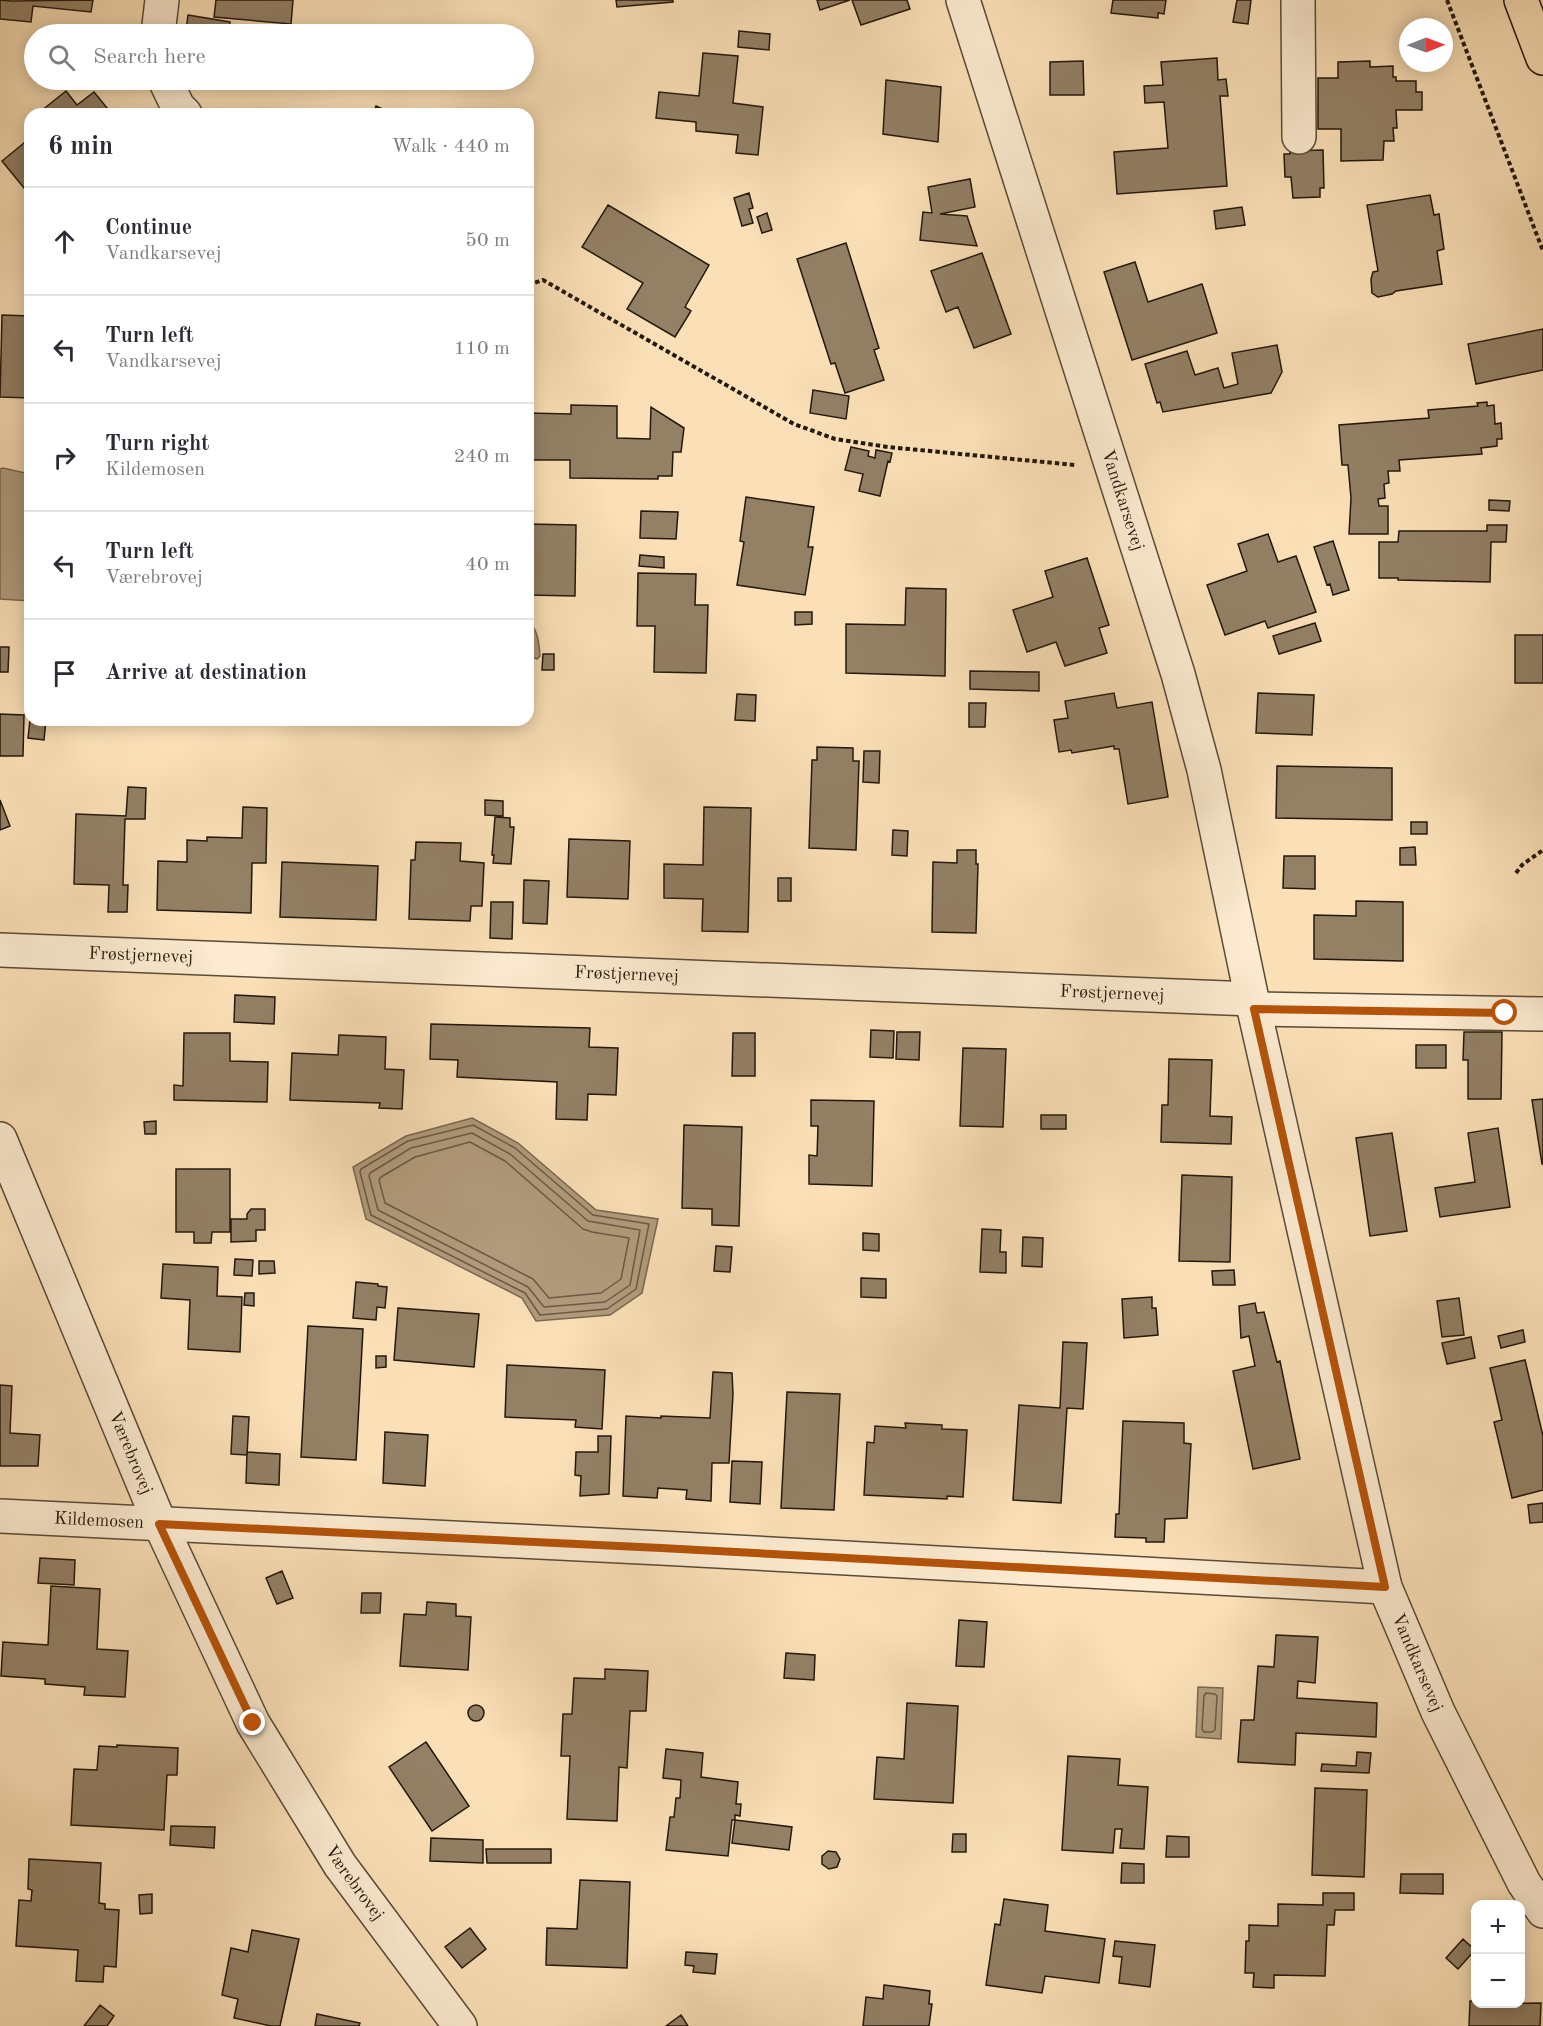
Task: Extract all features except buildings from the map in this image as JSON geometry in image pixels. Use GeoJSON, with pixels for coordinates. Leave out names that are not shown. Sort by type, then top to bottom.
{"type":"FeatureCollection","features":[{"type":"Feature","properties":{"kind":"main road"},"geometry":{"type":"LineString","coordinates":[[1521,0],[1543,58]]}},
{"type":"Feature","properties":{"kind":"street"},"geometry":{"type":"LineString","coordinates":[[160,24],[162,0]]}},
{"type":"Feature","properties":{"kind":"street","name":"Vandkarsevej"},"geometry":{"type":"LineString","coordinates":[[963,0],[1178,674],[1204,770],[1253,1004],[1385,1587],[1438,1712],[1534,1883],[1543,1911]]}},
{"type":"Feature","properties":{"kind":"street"},"geometry":{"type":"LineString","coordinates":[[1298,0],[1299,137]]}},
{"type":"Feature","properties":{"kind":"street"},"geometry":{"type":"LineString","coordinates":[[170,90],[179,108]]}},
{"type":"Feature","properties":{"kind":"street","name":"Frøstjernevej"},"geometry":{"type":"LineString","coordinates":[[0,950],[1253,1004]]}},
{"type":"Feature","properties":{"kind":"street"},"geometry":{"type":"LineString","coordinates":[[1253,1004],[1543,1014]]}},
{"type":"Feature","properties":{"kind":"street","name":"Værebrovej"},"geometry":{"type":"LineString","coordinates":[[0,1139],[159,1524],[253,1723],[340,1865],[460,2026]]}},
{"type":"Feature","properties":{"kind":"street","name":"Kildemosen"},"geometry":{"type":"LineString","coordinates":[[0,1516],[661,1548],[1385,1587]]}},
{"type":"Feature","properties":{"kind":"path"},"geometry":{"type":"LineString","coordinates":[[1446,0],[1543,251]]}},
{"type":"Feature","properties":{"kind":"path"},"geometry":{"type":"LineString","coordinates":[[534,283],[543,280],[794,424],[835,439],[888,447],[1112,469]]}},
{"type":"Feature","properties":{"kind":"path"},"geometry":{"type":"LineString","coordinates":[[1516,873],[1522,865],[1543,850]]}},
{"type":"Feature","properties":{"kind":"water"},"geometry":{"type":"Polygon","coordinates":[[[0,469],[24,473],[24,601],[0,599],[0,469]]]}},
{"type":"Feature","properties":{"kind":"water"},"geometry":{"type":"Polygon","coordinates":[[[534,628],[540,656],[537,659],[534,658],[534,628]]]}},
{"type":"Feature","properties":{"kind":"water"},"geometry":{"type":"Polygon","coordinates":[[[472,1118],[518,1143],[596,1210],[658,1219],[642,1293],[610,1315],[536,1321],[522,1298],[366,1219],[353,1167],[406,1136],[472,1118]]]}},
{"type":"Feature","properties":{"kind":"water"},"geometry":{"type":"Polygon","coordinates":[[[1198,1687],[1223,1688],[1221,1739],[1196,1737],[1198,1687]]]}},
{"type":"Feature","properties":{"kind":"route"},"geometry":{"type":"LineString","coordinates":[[253,1723],[159,1524],[1385,1587],[1254,1009],[1505,1013]]}}]}
